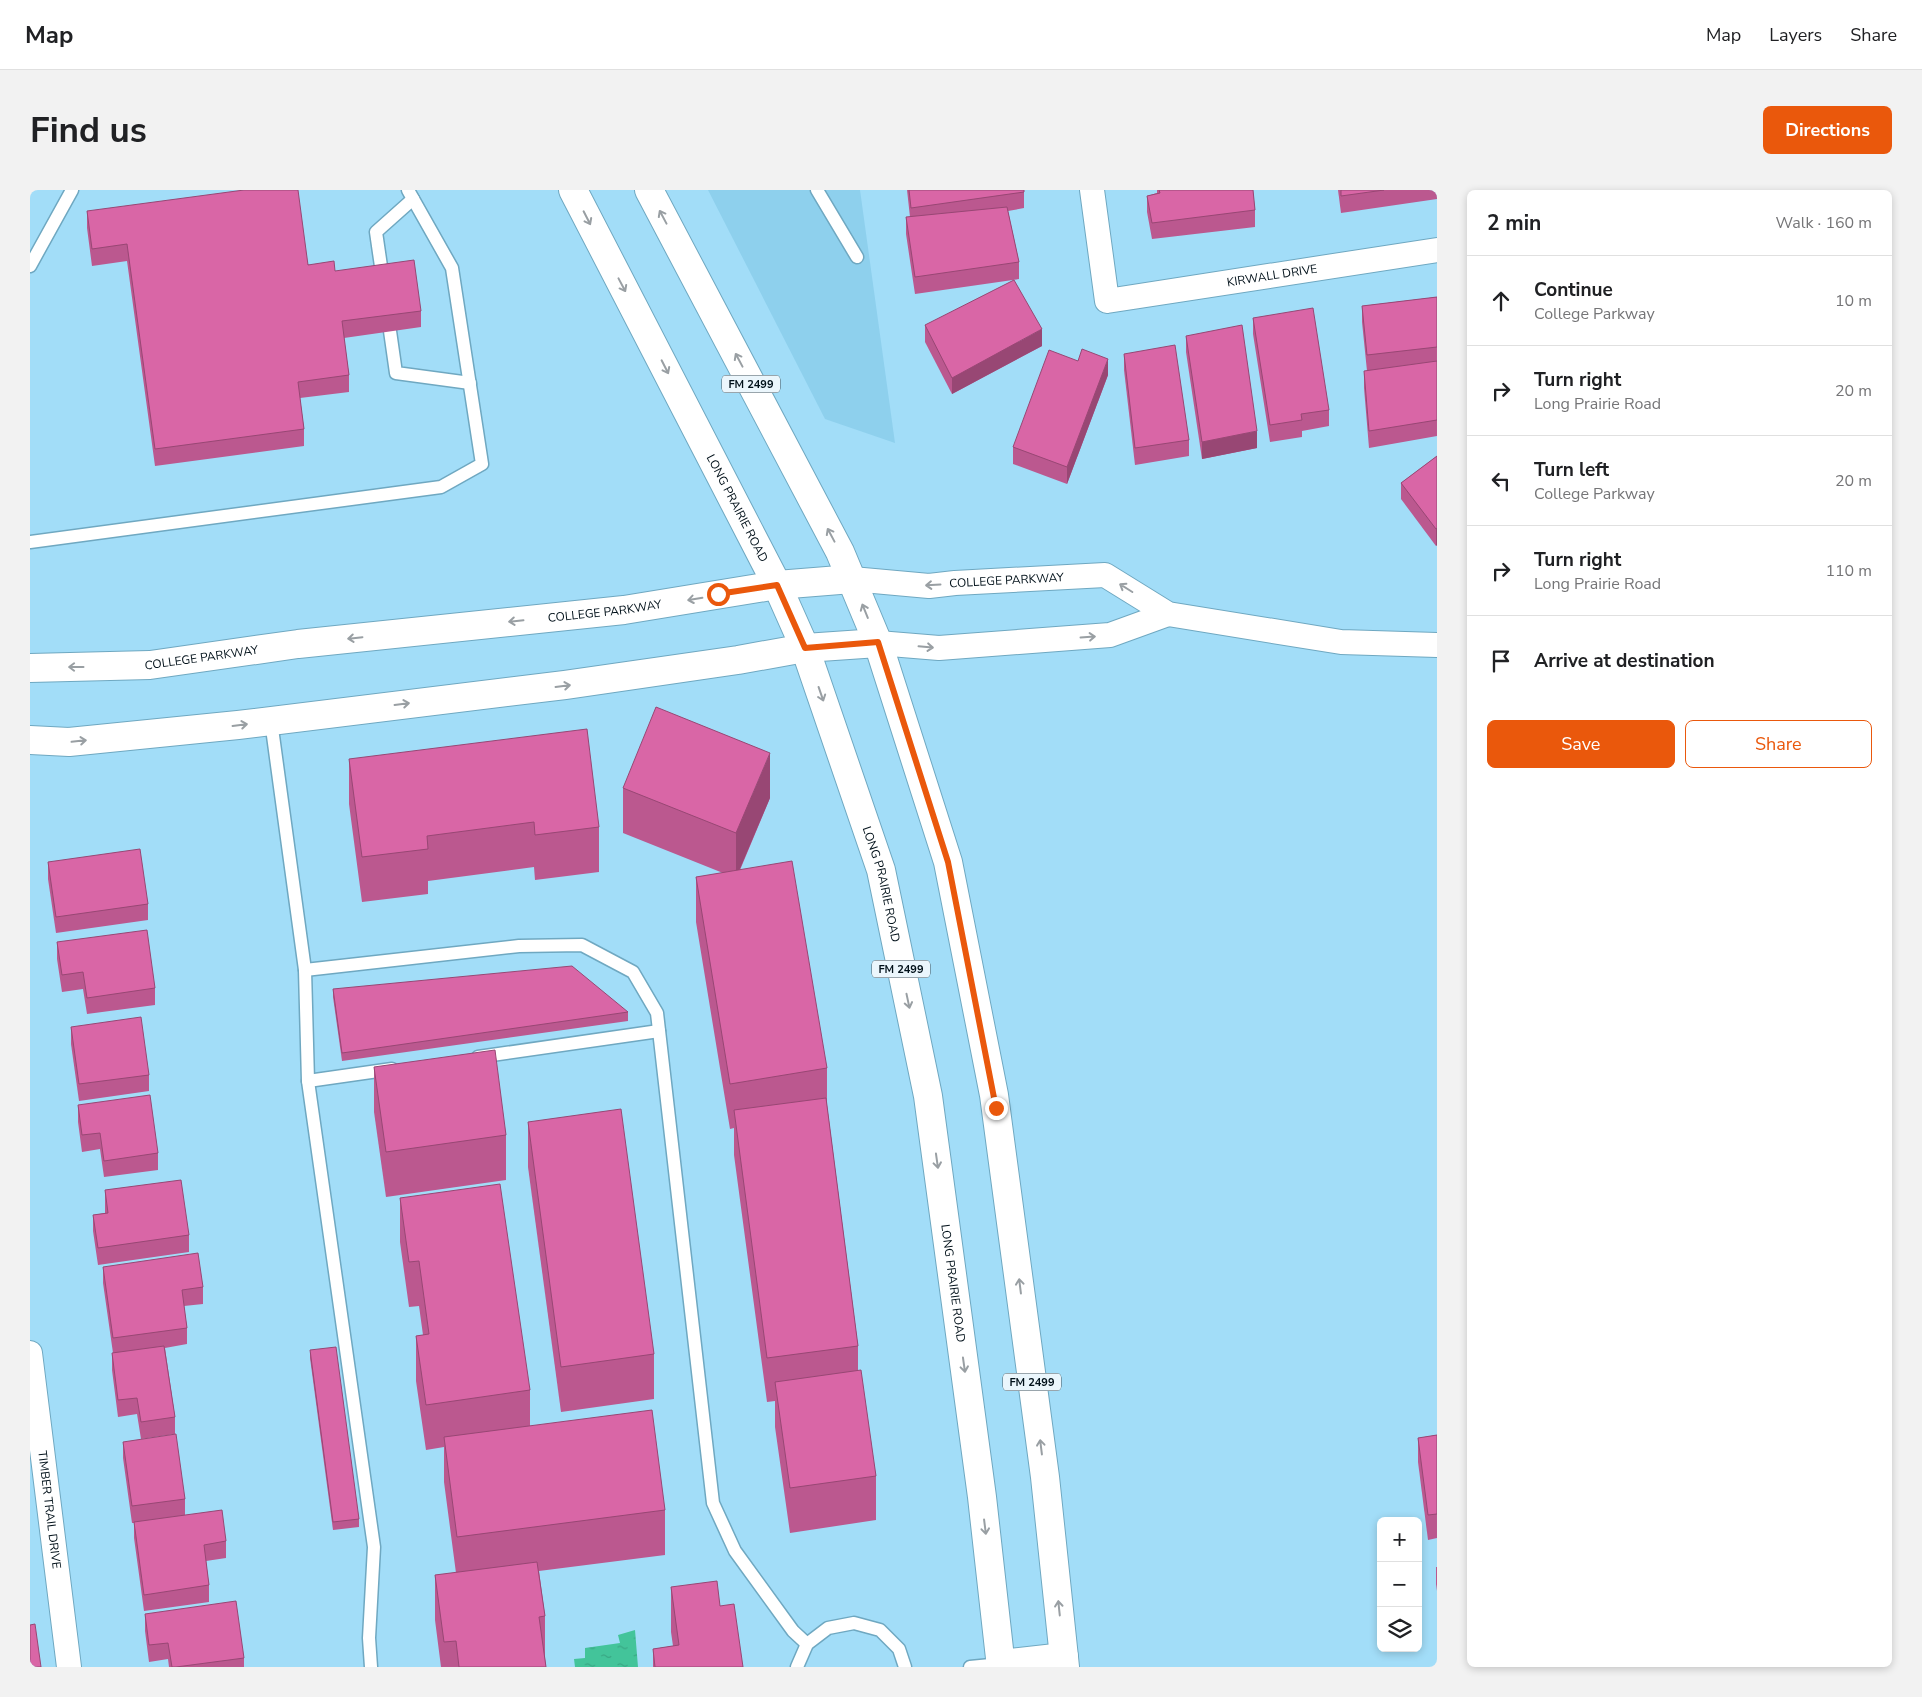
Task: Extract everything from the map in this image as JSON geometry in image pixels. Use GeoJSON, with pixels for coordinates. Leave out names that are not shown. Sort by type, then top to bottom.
{"type":"FeatureCollection","features":[{"type":"Feature","properties":{"kind":"main road","name":"LONG PRAIRIE ROAD"},"geometry":{"type":"LineString","coordinates":[[573,190],[777,585],[805,648],[881,870],[928,1096],[980,1487],[1001,1665]]}},
{"type":"Feature","properties":{"kind":"main road","name":"FM 2499"},"geometry":{"type":"LineString","coordinates":[[649,190],[840,552],[878,642],[948,862],[994,1095],[1045,1477],[1065,1662]]}},
{"type":"Feature","properties":{"kind":"main road","name":"COLLEGE PARKWAY"},"geometry":{"type":"LineString","coordinates":[[30,668],[150,665],[298,644],[624,610],[777,585],[852,579]]}},
{"type":"Feature","properties":{"kind":"main road","name":"COLLEGE PARKWAY"},"geometry":{"type":"LineString","coordinates":[[30,740],[69,742],[271,721],[566,685],[738,660],[805,648],[878,642]]}},
{"type":"Feature","properties":{"kind":"main road"},"geometry":{"type":"LineString","coordinates":[[1001,1665],[1065,1662]]}},
{"type":"Feature","properties":{"kind":"street","name":"KIRWALL DRIVE"},"geometry":{"type":"LineString","coordinates":[[1092,190],[1108,301],[1437,250]]}},
{"type":"Feature","properties":{"kind":"street","name":"COLLEGE PARKWAY"},"geometry":{"type":"LineString","coordinates":[[852,579],[929,586],[1105,575],[1168,614],[1341,642],[1437,645]]}},
{"type":"Feature","properties":{"kind":"street","name":"COLLEGE PARKWAY"},"geometry":{"type":"LineString","coordinates":[[878,642],[938,648],[1110,635],[1168,614]]}},
{"type":"Feature","properties":{"kind":"street","name":"TIMBER TRAIL DRIVE"},"geometry":{"type":"LineString","coordinates":[[30,1353],[33,1404],[68,1667]]}},
{"type":"Feature","properties":{"kind":"lane"},"geometry":{"type":"LineString","coordinates":[[30,266],[72,190]]}},
{"type":"Feature","properties":{"kind":"lane"},"geometry":{"type":"LineString","coordinates":[[817,190],[857,257]]}},
{"type":"Feature","properties":{"kind":"lane"},"geometry":{"type":"LineString","coordinates":[[30,542],[441,487],[482,464],[452,268],[410,194],[376,232],[383,281]]}},
{"type":"Feature","properties":{"kind":"lane"},"geometry":{"type":"LineString","coordinates":[[390,331],[396,373],[470,383]]}},
{"type":"Feature","properties":{"kind":"lane"},"geometry":{"type":"LineString","coordinates":[[271,721],[305,970],[308,1081],[374,1547],[369,1638],[371,1667]]}},
{"type":"Feature","properties":{"kind":"lane"},"geometry":{"type":"LineString","coordinates":[[305,970],[519,946],[582,945],[633,972],[657,1013],[713,1503],[735,1551],[793,1632],[806,1644]]}},
{"type":"Feature","properties":{"kind":"lane"},"geometry":{"type":"LineString","coordinates":[[464,1059],[659,1031]]}},
{"type":"Feature","properties":{"kind":"lane"},"geometry":{"type":"LineString","coordinates":[[308,1081],[405,1067]]}},
{"type":"Feature","properties":{"kind":"lane"},"geometry":{"type":"LineString","coordinates":[[797,1667],[806,1644],[828,1628],[854,1623],[880,1630],[899,1649],[905,1667]]}},
{"type":"Feature","properties":{"kind":"lane"},"geometry":{"type":"LineString","coordinates":[[970,1667],[1001,1665]]}},
{"type":"Feature","properties":{"kind":"shaded area"},"geometry":{"type":"Polygon","coordinates":[[[708,190],[860,190],[895,443],[825,419],[708,190]]]}},
{"type":"Feature","properties":{"kind":"water"},"geometry":{"type":"Polygon","coordinates":[[[635,1630],[638,1667],[575,1667],[574,1659],[585,1658],[585,1648],[620,1643],[618,1635],[635,1630]]]}},
{"type":"Feature","properties":{"kind":"building"},"geometry":{"type":"Polygon","coordinates":[[[244,190],[298,190],[308,265],[334,261],[335,271],[414,260],[421,311],[342,321],[349,375],[298,382],[304,429],[155,449],[127,244],[92,249],[87,211],[244,190]]]}},
{"type":"Feature","properties":{"kind":"building"},"geometry":{"type":"Polygon","coordinates":[[[909,190],[1024,190],[1024,192],[911,208],[909,190]]]}},
{"type":"Feature","properties":{"kind":"building"},"geometry":{"type":"Polygon","coordinates":[[[1159,190],[1253,190],[1255,210],[1152,223],[1147,196],[1160,193],[1159,190]]]}},
{"type":"Feature","properties":{"kind":"building"},"geometry":{"type":"Polygon","coordinates":[[[1341,190],[1384,190],[1341,196],[1341,190]]]}},
{"type":"Feature","properties":{"kind":"building"},"geometry":{"type":"Polygon","coordinates":[[[1007,207],[1019,262],[915,277],[906,217],[1007,207]]]}},
{"type":"Feature","properties":{"kind":"building"},"geometry":{"type":"Polygon","coordinates":[[[1014,280],[1042,329],[952,378],[925,325],[1014,280]]]}},
{"type":"Feature","properties":{"kind":"building"},"geometry":{"type":"Polygon","coordinates":[[[1437,297],[1437,347],[1367,355],[1362,306],[1437,297]]]}},
{"type":"Feature","properties":{"kind":"building"},"geometry":{"type":"Polygon","coordinates":[[[1313,308],[1329,410],[1301,414],[1302,420],[1270,425],[1253,318],[1313,308]]]}},
{"type":"Feature","properties":{"kind":"building"},"geometry":{"type":"Polygon","coordinates":[[[1242,325],[1257,431],[1202,442],[1186,336],[1242,325]]]}},
{"type":"Feature","properties":{"kind":"building"},"geometry":{"type":"Polygon","coordinates":[[[1175,345],[1189,440],[1135,448],[1124,354],[1175,345]]]}},
{"type":"Feature","properties":{"kind":"building"},"geometry":{"type":"Polygon","coordinates":[[[1082,349],[1108,359],[1067,467],[1013,447],[1049,350],[1078,361],[1082,349]]]}},
{"type":"Feature","properties":{"kind":"building"},"geometry":{"type":"Polygon","coordinates":[[[1437,361],[1437,420],[1369,431],[1364,371],[1437,361]]]}},
{"type":"Feature","properties":{"kind":"building"},"geometry":{"type":"Polygon","coordinates":[[[1437,456],[1437,528],[1436,529],[1401,483],[1437,456]]]}},
{"type":"Feature","properties":{"kind":"building"},"geometry":{"type":"Polygon","coordinates":[[[656,707],[770,753],[736,833],[623,788],[656,707]]]}},
{"type":"Feature","properties":{"kind":"building"},"geometry":{"type":"Polygon","coordinates":[[[587,729],[599,827],[535,835],[534,822],[427,836],[428,849],[362,857],[349,759],[587,729]]]}},
{"type":"Feature","properties":{"kind":"building"},"geometry":{"type":"Polygon","coordinates":[[[140,849],[148,904],[56,917],[48,862],[140,849]]]}},
{"type":"Feature","properties":{"kind":"building"},"geometry":{"type":"Polygon","coordinates":[[[792,861],[827,1068],[730,1084],[696,877],[792,861]]]}},
{"type":"Feature","properties":{"kind":"building"},"geometry":{"type":"Polygon","coordinates":[[[147,930],[155,988],[87,998],[83,972],[62,975],[57,942],[147,930]]]}},
{"type":"Feature","properties":{"kind":"building"},"geometry":{"type":"Polygon","coordinates":[[[572,966],[628,1012],[342,1053],[333,989],[572,966]]]}},
{"type":"Feature","properties":{"kind":"building"},"geometry":{"type":"Polygon","coordinates":[[[141,1017],[149,1075],[79,1084],[71,1027],[141,1017]]]}},
{"type":"Feature","properties":{"kind":"building"},"geometry":{"type":"Polygon","coordinates":[[[495,1050],[506,1135],[386,1152],[374,1067],[495,1050]]]}},
{"type":"Feature","properties":{"kind":"building"},"geometry":{"type":"Polygon","coordinates":[[[150,1095],[158,1153],[104,1161],[100,1133],[82,1135],[78,1105],[150,1095]]]}},
{"type":"Feature","properties":{"kind":"building"},"geometry":{"type":"Polygon","coordinates":[[[826,1098],[858,1346],[767,1358],[734,1110],[826,1098]]]}},
{"type":"Feature","properties":{"kind":"building"},"geometry":{"type":"Polygon","coordinates":[[[621,1109],[654,1354],[561,1367],[528,1122],[621,1109]]]}},
{"type":"Feature","properties":{"kind":"building"},"geometry":{"type":"Polygon","coordinates":[[[181,1180],[189,1235],[98,1248],[93,1215],[108,1213],[105,1190],[181,1180]]]}},
{"type":"Feature","properties":{"kind":"building"},"geometry":{"type":"Polygon","coordinates":[[[500,1184],[530,1390],[426,1405],[416,1336],[429,1334],[419,1261],[409,1262],[400,1198],[500,1184]]]}},
{"type":"Feature","properties":{"kind":"building"},"geometry":{"type":"Polygon","coordinates":[[[198,1253],[203,1287],[182,1290],[187,1328],[113,1338],[103,1267],[198,1253]]]}},
{"type":"Feature","properties":{"kind":"building"},"geometry":{"type":"Polygon","coordinates":[[[164,1346],[175,1417],[141,1422],[137,1398],[118,1400],[112,1353],[164,1346]]]}},
{"type":"Feature","properties":{"kind":"building"},"geometry":{"type":"Polygon","coordinates":[[[336,1347],[359,1519],[333,1522],[310,1350],[336,1347]]]}},
{"type":"Feature","properties":{"kind":"building"},"geometry":{"type":"Polygon","coordinates":[[[861,1370],[876,1476],[790,1488],[775,1382],[861,1370]]]}},
{"type":"Feature","properties":{"kind":"building"},"geometry":{"type":"Polygon","coordinates":[[[652,1410],[665,1510],[457,1537],[444,1437],[652,1410]]]}},
{"type":"Feature","properties":{"kind":"building"},"geometry":{"type":"Polygon","coordinates":[[[176,1434],[185,1499],[132,1506],[123,1442],[176,1434]]]}},
{"type":"Feature","properties":{"kind":"building"},"geometry":{"type":"Polygon","coordinates":[[[1437,1435],[1437,1514],[1428,1515],[1418,1438],[1437,1435]]]}},
{"type":"Feature","properties":{"kind":"building"},"geometry":{"type":"Polygon","coordinates":[[[222,1510],[226,1541],[204,1545],[209,1585],[144,1595],[134,1522],[222,1510]]]}},
{"type":"Feature","properties":{"kind":"building"},"geometry":{"type":"Polygon","coordinates":[[[537,1562],[545,1616],[539,1617],[546,1667],[459,1667],[456,1641],[444,1642],[435,1575],[537,1562]]]}},
{"type":"Feature","properties":{"kind":"building"},"geometry":{"type":"Polygon","coordinates":[[[717,1581],[720,1606],[734,1604],[743,1667],[655,1667],[653,1649],[679,1645],[671,1587],[717,1581]]]}},
{"type":"Feature","properties":{"kind":"building"},"geometry":{"type":"Polygon","coordinates":[[[236,1601],[244,1658],[172,1667],[168,1643],[149,1645],[145,1614],[236,1601]]]}},
{"type":"Feature","properties":{"kind":"building"},"geometry":{"type":"Polygon","coordinates":[[[35,1624],[41,1667],[30,1667],[30,1625],[35,1624]]]}},
{"type":"Feature","properties":{"kind":"route"},"geometry":{"type":"LineString","coordinates":[[718,594],[777,585],[805,648],[878,642],[948,862],[996,1108]]}}]}
